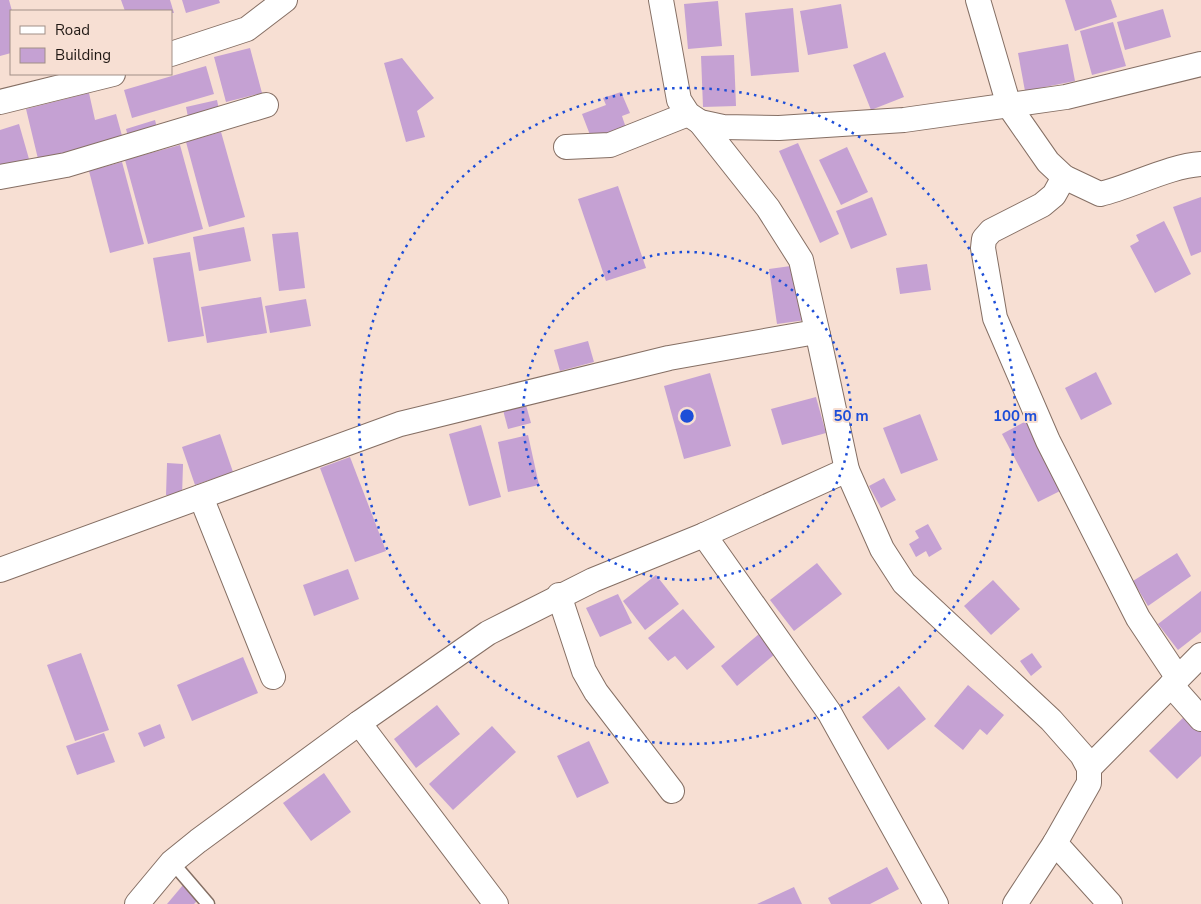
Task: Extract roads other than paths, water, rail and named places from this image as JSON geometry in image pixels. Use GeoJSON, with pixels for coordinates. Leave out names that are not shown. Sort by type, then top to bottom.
{"type":"FeatureCollection","features":[{"type":"Feature","properties":{"kind":"street"},"geometry":{"type":"LineString","coordinates":[[172,54],[247,29],[285,0]]}},
{"type":"Feature","properties":{"kind":"street"},"geometry":{"type":"LineString","coordinates":[[661,0],[679,100],[768,208],[801,260],[847,470],[882,549],[904,582],[1051,720],[1082,755],[1089,768],[1089,783],[1055,843],[1015,904]]}},
{"type":"Feature","properties":{"kind":"street"},"geometry":{"type":"LineString","coordinates":[[978,0],[1008,106],[1048,162],[1064,177],[1100,194],[1128,187],[1187,165],[1201,164]]}},
{"type":"Feature","properties":{"kind":"street"},"geometry":{"type":"LineString","coordinates":[[566,147],[610,145],[694,118],[723,127],[779,128],[904,120],[1066,97],[1201,64]]}},
{"type":"Feature","properties":{"kind":"street"},"geometry":{"type":"LineString","coordinates":[[0,102],[109,75]]}},
{"type":"Feature","properties":{"kind":"street"},"geometry":{"type":"LineString","coordinates":[[0,177],[66,165],[266,105]]}},
{"type":"Feature","properties":{"kind":"street"},"geometry":{"type":"LineString","coordinates":[[1064,177],[1054,195],[1042,205],[991,231],[984,239],[983,248],[995,318],[1048,442],[1109,564],[1175,681],[1201,719]]}},
{"type":"Feature","properties":{"kind":"street"},"geometry":{"type":"LineString","coordinates":[[0,570],[400,424],[669,358],[810,333],[818,335]]}},
{"type":"Feature","properties":{"kind":"street"},"geometry":{"type":"LineString","coordinates":[[137,904],[172,862],[359,723],[488,633],[559,595],[704,534],[847,470]]}},
{"type":"Feature","properties":{"kind":"street"},"geometry":{"type":"LineString","coordinates":[[200,497],[273,677]]}},
{"type":"Feature","properties":{"kind":"street"},"geometry":{"type":"LineString","coordinates":[[704,534],[829,712],[936,904]]}},
{"type":"Feature","properties":{"kind":"street"},"geometry":{"type":"LineString","coordinates":[[559,595],[584,671],[596,692],[672,791]]}},
{"type":"Feature","properties":{"kind":"street"},"geometry":{"type":"LineString","coordinates":[[1089,768],[1201,655]]}},
{"type":"Feature","properties":{"kind":"street"},"geometry":{"type":"LineString","coordinates":[[359,723],[496,904]]}},
{"type":"Feature","properties":{"kind":"street"},"geometry":{"type":"LineString","coordinates":[[1055,843],[1110,904]]}},
{"type":"Feature","properties":{"kind":"lane"},"geometry":{"type":"LineString","coordinates":[[172,862],[208,904]]}}]}
